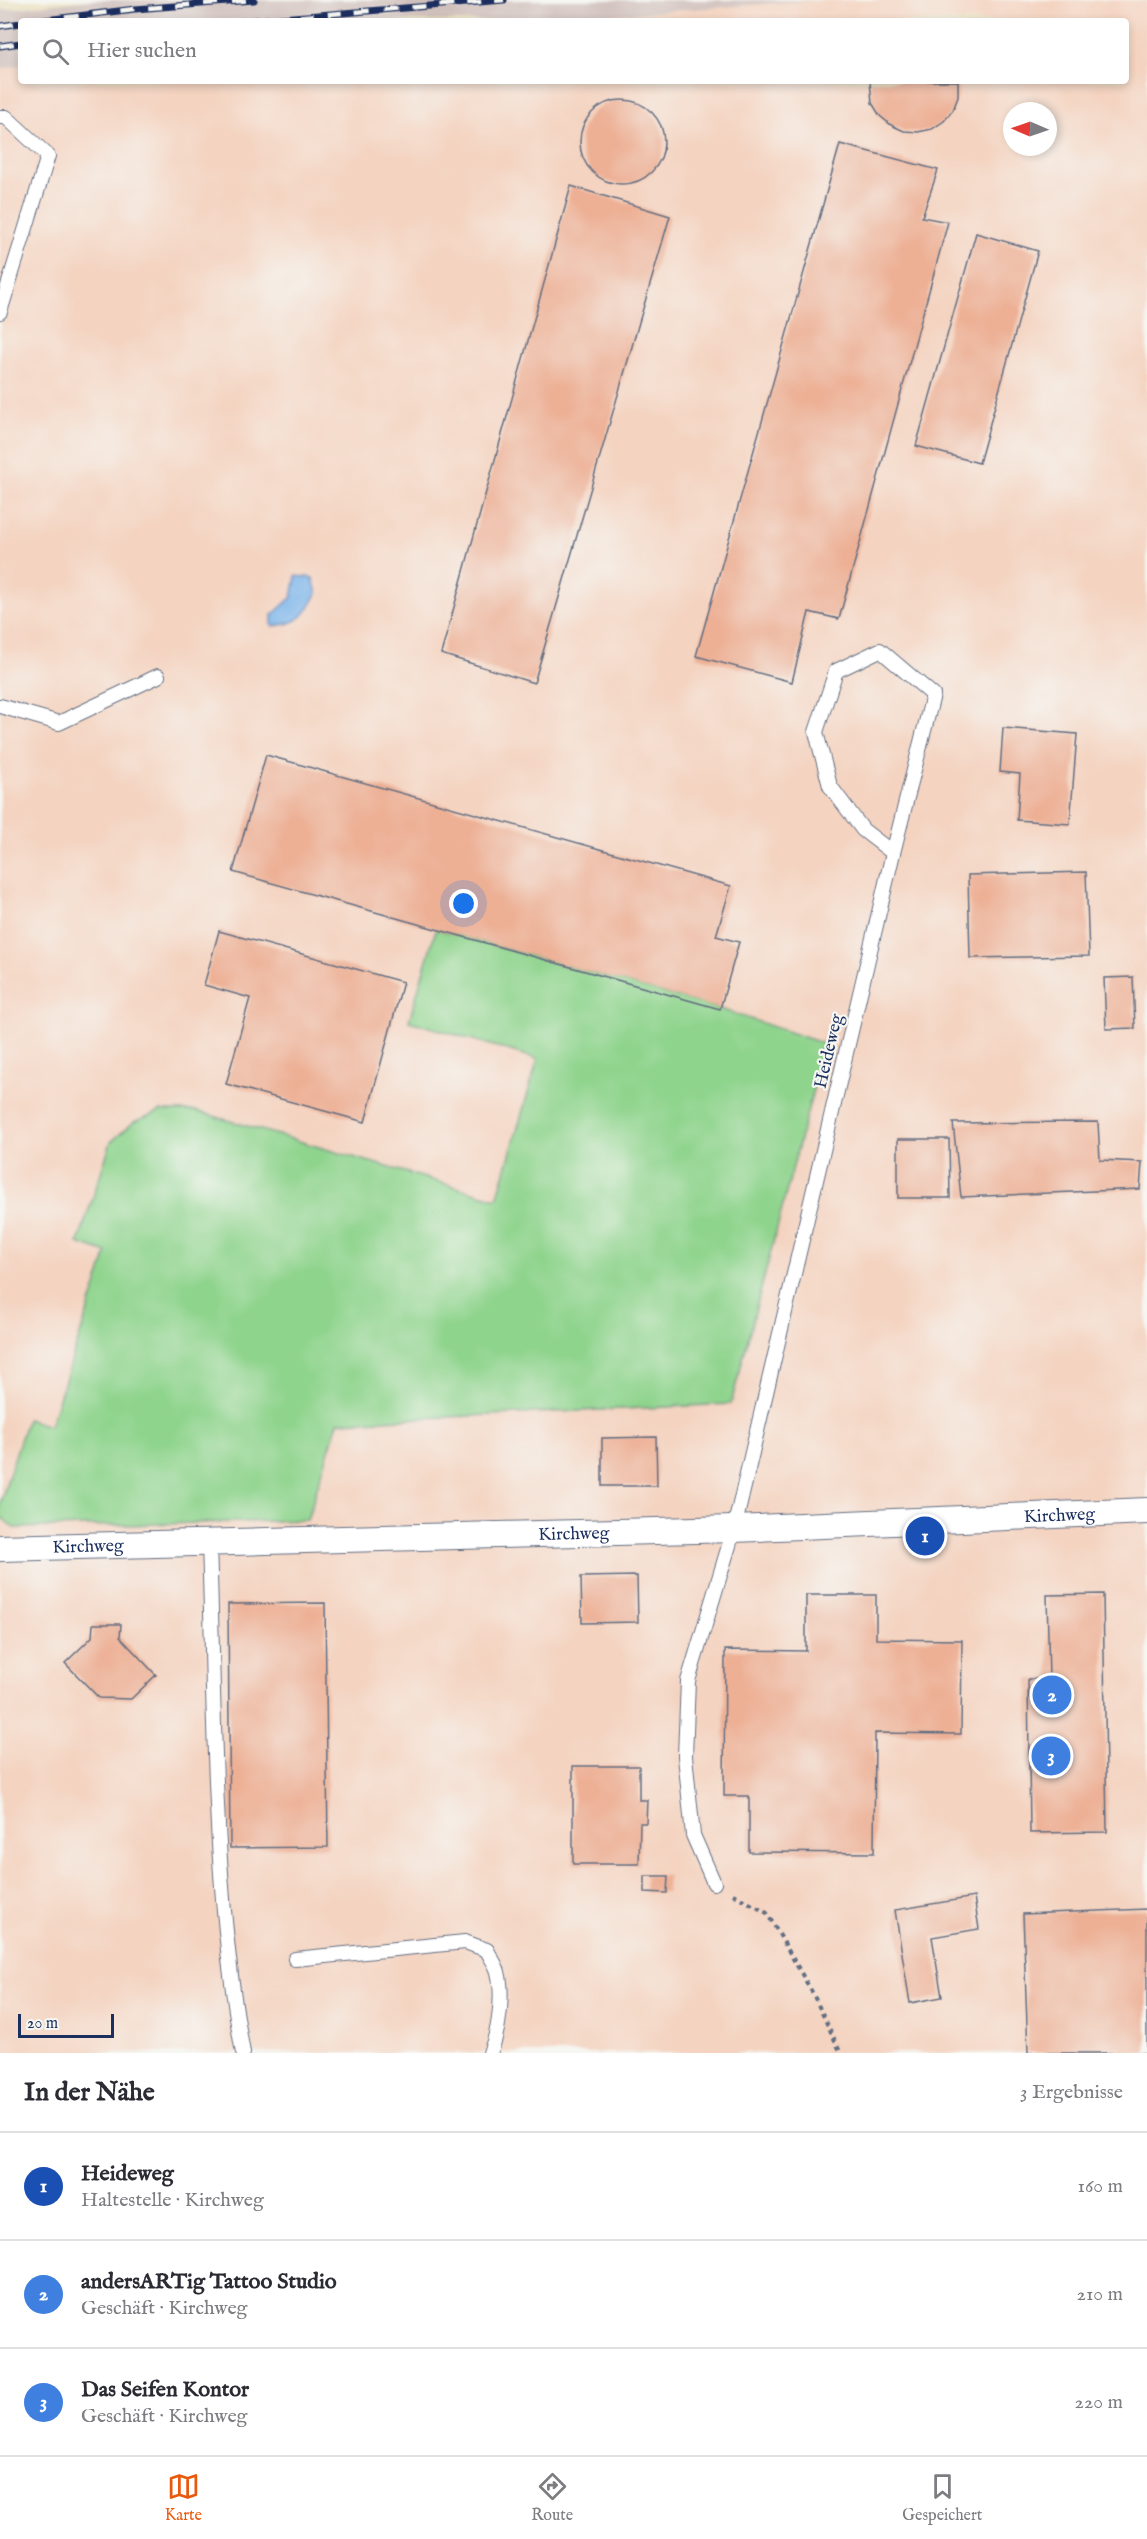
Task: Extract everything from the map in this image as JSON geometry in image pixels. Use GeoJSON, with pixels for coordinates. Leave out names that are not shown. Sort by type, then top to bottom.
{"type":"FeatureCollection","features":[{"type":"Feature","properties":{"kind":"street","name":"Kirchweg"},"geometry":{"type":"LineString","coordinates":[[0,1548],[734,1529],[1147,1511]]}},
{"type":"Feature","properties":{"kind":"lane"},"geometry":{"type":"LineString","coordinates":[[0,117],[6,117],[48,156],[0,312]]}},
{"type":"Feature","properties":{"kind":"lane","name":"Heideweg"},"geometry":{"type":"LineString","coordinates":[[714,1883],[693,1835],[685,1756],[688,1681],[734,1529],[893,853],[933,695],[880,650],[836,671],[816,732],[830,786],[863,830],[893,853]]}},
{"type":"Feature","properties":{"kind":"lane"},"geometry":{"type":"LineString","coordinates":[[0,706],[59,723],[158,676]]}},
{"type":"Feature","properties":{"kind":"lane"},"geometry":{"type":"LineString","coordinates":[[209,1543],[220,1880],[232,1994],[243,2053]]}},
{"type":"Feature","properties":{"kind":"lane"},"geometry":{"type":"LineString","coordinates":[[295,1959],[465,1942],[486,1950],[498,1971],[500,1994],[495,2040],[490,2053]]}},
{"type":"Feature","properties":{"kind":"path"},"geometry":{"type":"LineString","coordinates":[[714,1883],[767,1913],[812,1992],[842,2053]]}},
{"type":"Feature","properties":{"kind":"shaded area"},"geometry":{"type":"Polygon","coordinates":[[[91,0],[817,0],[572,18],[18,18],[18,66],[0,69],[0,10],[91,0]]]}},
{"type":"Feature","properties":{"kind":"shaded area"},"geometry":{"type":"Polygon","coordinates":[[[817,0],[1147,0],[1147,2053],[0,2053],[0,1516],[14,1528],[338,1422],[731,1404],[825,1044],[720,1009],[436,929],[410,1021],[538,1059],[497,1199],[196,1111],[111,1142],[78,1243],[107,1253],[50,1427],[27,1420],[0,1503],[0,69],[18,66],[18,84],[1129,84],[1129,18],[572,18],[817,0]]]}},
{"type":"Feature","properties":{"kind":"green space"},"geometry":{"type":"Polygon","coordinates":[[[436,929],[720,1009],[825,1044],[731,1404],[338,1422],[307,1520],[14,1528],[0,1516],[0,1503],[27,1419],[50,1426],[107,1253],[78,1243],[111,1142],[134,1122],[160,1111],[196,1111],[497,1199],[538,1059],[409,1021],[436,929]]]}},
{"type":"Feature","properties":{"kind":"water"},"geometry":{"type":"Polygon","coordinates":[[[296,576],[313,578],[317,594],[300,618],[272,626],[272,615],[292,597],[296,576]]]}},
{"type":"Feature","properties":{"kind":"building"},"geometry":{"type":"Polygon","coordinates":[[[870,84],[958,84],[958,97],[953,110],[944,121],[932,129],[918,132],[904,131],[891,125],[880,116],[872,103],[870,84]]]}},
{"type":"Feature","properties":{"kind":"building"},"geometry":{"type":"Polygon","coordinates":[[[622,100],[638,103],[652,112],[661,126],[664,142],[661,158],[652,172],[638,181],[622,184],[606,181],[592,172],[583,158],[580,142],[583,126],[592,112],[606,103],[622,100]]]}},
{"type":"Feature","properties":{"kind":"building"},"geometry":{"type":"Polygon","coordinates":[[[840,144],[938,170],[922,217],[948,222],[839,619],[809,612],[792,682],[696,656],[840,144]]]}},
{"type":"Feature","properties":{"kind":"building"},"geometry":{"type":"Polygon","coordinates":[[[571,186],[670,216],[534,683],[441,654],[571,186]]]}},
{"type":"Feature","properties":{"kind":"building"},"geometry":{"type":"Polygon","coordinates":[[[976,233],[1038,251],[979,463],[916,446],[976,233]]]}},
{"type":"Feature","properties":{"kind":"building"},"geometry":{"type":"Polygon","coordinates":[[[1003,728],[1077,734],[1070,824],[1017,820],[1020,774],[1000,772],[1003,728]]]}},
{"type":"Feature","properties":{"kind":"building"},"geometry":{"type":"Polygon","coordinates":[[[266,755],[731,886],[716,936],[739,942],[720,1009],[233,872],[266,755]]]}},
{"type":"Feature","properties":{"kind":"building"},"geometry":{"type":"Polygon","coordinates":[[[1086,872],[1089,956],[970,958],[968,875],[1086,872]]]}},
{"type":"Feature","properties":{"kind":"building"},"geometry":{"type":"Polygon","coordinates":[[[219,931],[403,982],[365,1122],[226,1084],[250,998],[204,985],[219,931]]]}},
{"type":"Feature","properties":{"kind":"building"},"geometry":{"type":"Polygon","coordinates":[[[1133,977],[1135,1028],[1106,1029],[1104,978],[1133,977]]]}},
{"type":"Feature","properties":{"kind":"building"},"geometry":{"type":"Polygon","coordinates":[[[1098,1122],[1100,1160],[1142,1162],[1140,1189],[961,1197],[953,1123],[1098,1122]]]}},
{"type":"Feature","properties":{"kind":"building"},"geometry":{"type":"Polygon","coordinates":[[[898,1139],[949,1139],[950,1198],[898,1198],[898,1139]]]}},
{"type":"Feature","properties":{"kind":"building"},"geometry":{"type":"Polygon","coordinates":[[[656,1437],[657,1486],[602,1486],[602,1438],[656,1437]]]}},
{"type":"Feature","properties":{"kind":"building"},"geometry":{"type":"Polygon","coordinates":[[[637,1576],[638,1622],[582,1623],[581,1577],[637,1576]]]}},
{"type":"Feature","properties":{"kind":"building"},"geometry":{"type":"Polygon","coordinates":[[[1103,1594],[1107,1832],[1030,1833],[1028,1679],[1049,1679],[1047,1595],[1103,1594]]]}},
{"type":"Feature","properties":{"kind":"building"},"geometry":{"type":"Polygon","coordinates":[[[806,1595],[876,1595],[876,1639],[962,1640],[961,1734],[875,1733],[874,1853],[749,1852],[749,1796],[724,1796],[725,1650],[806,1651],[806,1595]]]}},
{"type":"Feature","properties":{"kind":"building"},"geometry":{"type":"Polygon","coordinates":[[[325,1603],[328,1847],[230,1848],[228,1604],[325,1603]]]}},
{"type":"Feature","properties":{"kind":"building"},"geometry":{"type":"Polygon","coordinates":[[[93,1624],[121,1624],[120,1637],[156,1675],[131,1699],[99,1698],[65,1663],[92,1637],[93,1624]]]}},
{"type":"Feature","properties":{"kind":"building"},"geometry":{"type":"Polygon","coordinates":[[[573,1766],[639,1766],[639,1800],[647,1800],[646,1823],[640,1823],[639,1864],[573,1864],[573,1766]]]}},
{"type":"Feature","properties":{"kind":"building"},"geometry":{"type":"Polygon","coordinates":[[[645,1876],[668,1876],[667,1893],[645,1892],[645,1876]]]}},
{"type":"Feature","properties":{"kind":"building"},"geometry":{"type":"Polygon","coordinates":[[[974,1897],[979,1929],[932,1937],[942,1997],[910,2003],[895,1910],[974,1897]]]}},
{"type":"Feature","properties":{"kind":"building"},"geometry":{"type":"Polygon","coordinates":[[[1147,1909],[1147,2053],[1028,2053],[1023,1914],[1147,1909]]]}},
{"type":"Feature","properties":{"kind":"railway"},"geometry":{"type":"LineString","coordinates":[[62,18],[135,9],[254,0]]}},
{"type":"Feature","properties":{"kind":"railway"},"geometry":{"type":"LineString","coordinates":[[281,18],[504,0]]}},
{"type":"Feature","properties":{"kind":"railway"},"geometry":{"type":"LineString","coordinates":[[0,26],[18,23]]}},
{"type":"Feature","properties":{"kind":"railway"},"geometry":{"type":"LineString","coordinates":[[0,46],[18,43]]}},
{"type":"Feature","properties":{"kind":"place","name":"Heideweg"},"geometry":{"type":"Point","coordinates":[925,1536]}},
{"type":"Feature","properties":{"kind":"place","name":"andersARTig Tattoo Studio"},"geometry":{"type":"Point","coordinates":[1052,1695]}},
{"type":"Feature","properties":{"kind":"place","name":"Das Seifen Kontor"},"geometry":{"type":"Point","coordinates":[1051,1756]}}]}
